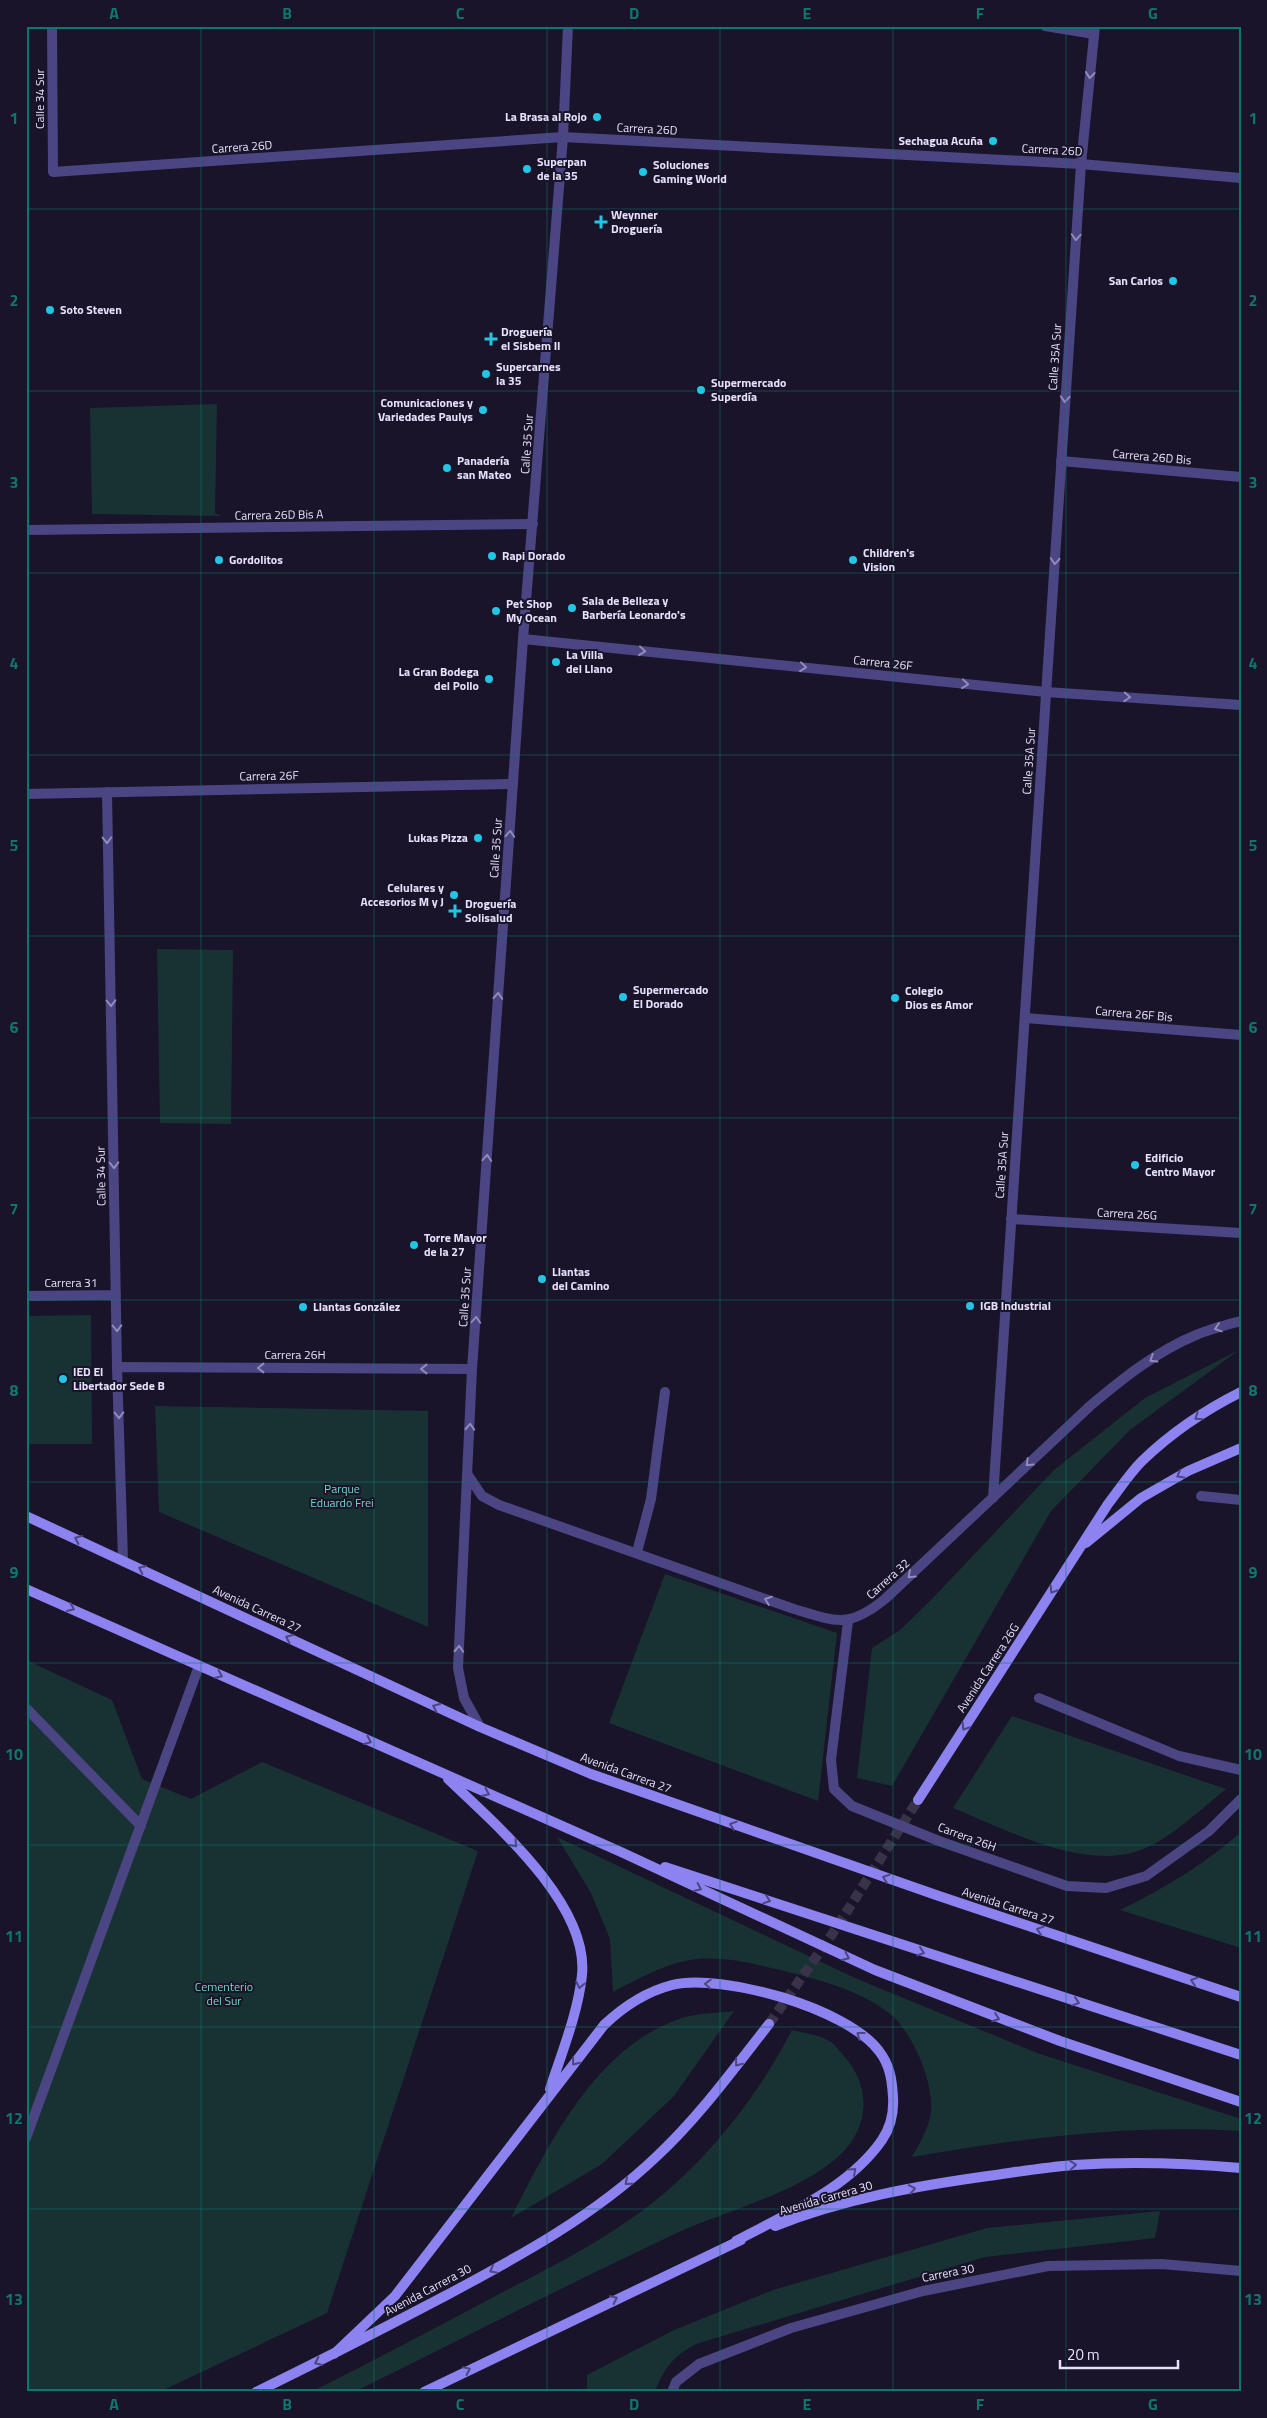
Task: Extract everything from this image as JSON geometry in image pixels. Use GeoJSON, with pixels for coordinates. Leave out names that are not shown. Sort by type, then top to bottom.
{"type":"FeatureCollection","features":[{"type":"Feature","properties":{"kind":"main road","name":"Avenida Carrera 26G"},"geometry":{"type":"LineString","coordinates":[[918,1800],[1108,1504],[1142,1462],[1181,1428],[1218,1404],[1241,1392]]}},
{"type":"Feature","properties":{"kind":"main road","name":"Avenida Carrera 26G"},"geometry":{"type":"LineString","coordinates":[[1079,1549],[1141,1498],[1188,1471],[1241,1448]]}},
{"type":"Feature","properties":{"kind":"main road","name":"Avenida Carrera 27"},"geometry":{"type":"LineString","coordinates":[[26,1516],[480,1727],[558,1761],[669,1803],[936,1895],[1241,1996]]}},
{"type":"Feature","properties":{"kind":"main road"},"geometry":{"type":"LineString","coordinates":[[26,1589],[621,1852],[875,1970],[1060,2041],[1241,2102]]}},
{"type":"Feature","properties":{"kind":"main road"},"geometry":{"type":"LineString","coordinates":[[442,1773],[497,1826],[544,1878],[564,1908],[581,1948],[582,1974],[576,2006],[548,2095]]}},
{"type":"Feature","properties":{"kind":"main road"},"geometry":{"type":"LineString","coordinates":[[621,1852],[1241,2055]]}},
{"type":"Feature","properties":{"kind":"main road"},"geometry":{"type":"LineString","coordinates":[[334,2354],[395,2296],[441,2239],[548,2095],[604,2025],[620,2010],[639,1998],[673,1985],[706,1984],[758,1990],[815,2009],[858,2032],[879,2050],[892,2077],[894,2103],[890,2124],[882,2140],[854,2170],[826,2192],[736,2241]]}},
{"type":"Feature","properties":{"kind":"main road","name":"Avenida Carrera 30"},"geometry":{"type":"LineString","coordinates":[[256,2392],[334,2354],[547,2240],[608,2199],[657,2157],[682,2130],[769,2024]]}},
{"type":"Feature","properties":{"kind":"main road","name":"Avenida Carrera 30"},"geometry":{"type":"LineString","coordinates":[[424,2392],[736,2241],[803,2215],[859,2199],[949,2181],[1074,2165],[1150,2162],[1241,2168]]}},
{"type":"Feature","properties":{"kind":"street","name":"Calle 34 Sur"},"geometry":{"type":"LineString","coordinates":[[52,26],[53,172]]}},
{"type":"Feature","properties":{"kind":"street","name":"Calle 35 Sur"},"geometry":{"type":"LineString","coordinates":[[480,1727],[464,1698],[458,1668],[472,1369],[523,639],[563,137],[568,26]]}},
{"type":"Feature","properties":{"kind":"street"},"geometry":{"type":"LineString","coordinates":[[1044,26],[1095,30]]}},
{"type":"Feature","properties":{"kind":"street","name":"Calle 35A Sur"},"geometry":{"type":"LineString","coordinates":[[993,1498],[1081,164],[1095,30]]}},
{"type":"Feature","properties":{"kind":"street","name":"Carrera 26D"},"geometry":{"type":"LineString","coordinates":[[53,172],[563,137],[1081,164],[1241,178]]}},
{"type":"Feature","properties":{"kind":"street","name":"Carrera 26D Bis"},"geometry":{"type":"LineString","coordinates":[[1061,461],[1241,478]]}},
{"type":"Feature","properties":{"kind":"street","name":"Carrera 26D Bis A"},"geometry":{"type":"LineString","coordinates":[[26,530],[533,524]]}},
{"type":"Feature","properties":{"kind":"street","name":"Carrera 26F"},"geometry":{"type":"LineString","coordinates":[[523,639],[1046,692],[1241,705]]}},
{"type":"Feature","properties":{"kind":"street","name":"Carrera 26F"},"geometry":{"type":"LineString","coordinates":[[26,794],[513,784]]}},
{"type":"Feature","properties":{"kind":"street","name":"Calle 34 Sur"},"geometry":{"type":"LineString","coordinates":[[106,792],[122,1560]]}},
{"type":"Feature","properties":{"kind":"street","name":"Carrera 26F Bis"},"geometry":{"type":"LineString","coordinates":[[1025,1018],[1241,1035]]}},
{"type":"Feature","properties":{"kind":"street","name":"Carrera 26G"},"geometry":{"type":"LineString","coordinates":[[1011,1219],[1241,1233]]}},
{"type":"Feature","properties":{"kind":"street","name":"Carrera 31"},"geometry":{"type":"LineString","coordinates":[[26,1296],[116,1295]]}},
{"type":"Feature","properties":{"kind":"street","name":"Carrera 32"},"geometry":{"type":"LineString","coordinates":[[468,1476],[482,1496],[499,1505],[637,1552],[791,1608],[823,1618],[848,1621],[868,1614],[886,1600],[1090,1406],[1121,1381],[1154,1358],[1196,1335],[1241,1321]]}},
{"type":"Feature","properties":{"kind":"street","name":"Carrera 26H"},"geometry":{"type":"LineString","coordinates":[[117,1367],[472,1369]]}},
{"type":"Feature","properties":{"kind":"street"},"geometry":{"type":"LineString","coordinates":[[637,1552],[652,1499],[665,1392]]}},
{"type":"Feature","properties":{"kind":"street"},"geometry":{"type":"LineString","coordinates":[[1201,1496],[1241,1500]]}},
{"type":"Feature","properties":{"kind":"street","name":"Carrera 26H"},"geometry":{"type":"LineString","coordinates":[[848,1621],[831,1760],[834,1789],[852,1806],[939,1840],[1067,1886],[1106,1888],[1146,1876],[1209,1831],[1241,1799]]}},
{"type":"Feature","properties":{"kind":"street"},"geometry":{"type":"LineString","coordinates":[[26,2138],[200,1666]]}},
{"type":"Feature","properties":{"kind":"street"},"geometry":{"type":"LineString","coordinates":[[1039,1698],[1179,1756],[1241,1770]]}},
{"type":"Feature","properties":{"kind":"street"},"geometry":{"type":"LineString","coordinates":[[26,1708],[141,1826]]}},
{"type":"Feature","properties":{"kind":"street","name":"Carrera 30"},"geometry":{"type":"LineString","coordinates":[[674,2387],[699,2364],[792,2328],[923,2291],[1048,2266],[1162,2264],[1241,2270]]}},
{"type":"Feature","properties":{"kind":"green space"},"geometry":{"type":"Polygon","coordinates":[[[217,404],[215,513],[221,516],[92,514],[90,408],[217,404]]]}},
{"type":"Feature","properties":{"kind":"green space"},"geometry":{"type":"Polygon","coordinates":[[[157,949],[233,950],[231,1124],[160,1123],[157,949]]]}},
{"type":"Feature","properties":{"kind":"green space","name":"IED El Libertador Sede B"},"geometry":{"type":"Polygon","coordinates":[[[91,1315],[92,1444],[26,1444],[26,1316],[91,1315]]]}},
{"type":"Feature","properties":{"kind":"green space"},"geometry":{"type":"Polygon","coordinates":[[[1239,1350],[1130,1430],[1051,1511],[892,1786],[857,1778],[872,1648],[900,1630],[931,1600],[1054,1470],[1145,1398],[1239,1350]]]}},
{"type":"Feature","properties":{"kind":"green space","name":"Parque Eduardo Frei"},"geometry":{"type":"Polygon","coordinates":[[[155,1406],[428,1411],[428,1627],[159,1512],[155,1406]]]}},
{"type":"Feature","properties":{"kind":"green space"},"geometry":{"type":"Polygon","coordinates":[[[665,1574],[837,1633],[818,1801],[609,1723],[665,1574]]]}},
{"type":"Feature","properties":{"kind":"green space","name":"Cementerio del Sur"},"geometry":{"type":"Polygon","coordinates":[[[26,1660],[112,1700],[142,1779],[191,1799],[262,1762],[478,1851],[327,2313],[159,2392],[26,2392],[26,1660]]]}},
{"type":"Feature","properties":{"kind":"green space"},"geometry":{"type":"Polygon","coordinates":[[[1012,1716],[1226,1789],[1171,1833],[1147,1848],[1135,1852],[1113,1856],[1090,1855],[1042,1844],[953,1808],[1012,1716]]]}},
{"type":"Feature","properties":{"kind":"green space"},"geometry":{"type":"Polygon","coordinates":[[[1241,1832],[1241,1948],[1120,1910],[1183,1875],[1213,1855],[1241,1832]]]}},
{"type":"Feature","properties":{"kind":"green space"},"geometry":{"type":"Polygon","coordinates":[[[557,1837],[855,1978],[1037,2053],[1241,2119],[1241,2131],[1158,2129],[1076,2134],[912,2157],[924,2135],[930,2118],[931,2100],[929,2086],[920,2058],[898,2021],[877,2005],[851,1991],[794,1973],[735,1960],[713,1958],[680,1962],[650,1973],[613,1992],[610,1939],[591,1893],[557,1837]]]}},
{"type":"Feature","properties":{"kind":"green space"},"geometry":{"type":"Polygon","coordinates":[[[734,2011],[674,2096],[602,2164],[511,2218],[560,2128],[602,2072],[626,2049],[654,2030],[685,2017],[734,2011]]]}},
{"type":"Feature","properties":{"kind":"green space"},"geometry":{"type":"Polygon","coordinates":[[[792,2030],[817,2036],[831,2042],[852,2066],[858,2077],[863,2099],[861,2123],[849,2145],[834,2160],[794,2186],[679,2232],[354,2392],[311,2392],[564,2260],[624,2224],[643,2210],[681,2178],[718,2140],[766,2076],[792,2030]]]}},
{"type":"Feature","properties":{"kind":"green space"},"geometry":{"type":"Polygon","coordinates":[[[1160,2211],[1155,2238],[985,2257],[696,2344],[671,2363],[662,2376],[655,2392],[587,2392],[587,2375],[674,2330],[773,2290],[987,2228],[1160,2211]]]}},
{"type":"Feature","properties":{"kind":"tunnel"},"geometry":{"type":"LineString","coordinates":[[769,2024],[835,1930],[918,1800]]}},
{"type":"Feature","properties":{"kind":"place","name":"La Brasa al Rojo"},"geometry":{"type":"Point","coordinates":[597,117]}},
{"type":"Feature","properties":{"kind":"place","name":"Sechagua Acuña"},"geometry":{"type":"Point","coordinates":[993,141]}},
{"type":"Feature","properties":{"kind":"place","name":"Superpan de la 35"},"geometry":{"type":"Point","coordinates":[527,169]}},
{"type":"Feature","properties":{"kind":"place","name":"Soluciones Gaming World"},"geometry":{"type":"Point","coordinates":[643,172]}},
{"type":"Feature","properties":{"kind":"place","name":"Weynner Droguería"},"geometry":{"type":"Point","coordinates":[601,222]}},
{"type":"Feature","properties":{"kind":"place","name":"San Carlos"},"geometry":{"type":"Point","coordinates":[1173,281]}},
{"type":"Feature","properties":{"kind":"place","name":"Soto Steven"},"geometry":{"type":"Point","coordinates":[50,310]}},
{"type":"Feature","properties":{"kind":"place","name":"Droguería el Sisbem II"},"geometry":{"type":"Point","coordinates":[491,339]}},
{"type":"Feature","properties":{"kind":"place","name":"Supercarnes la 35"},"geometry":{"type":"Point","coordinates":[486,374]}},
{"type":"Feature","properties":{"kind":"place","name":"Supermercado Superdía"},"geometry":{"type":"Point","coordinates":[701,390]}},
{"type":"Feature","properties":{"kind":"place","name":"Comunicaciones y Variedades Paulys"},"geometry":{"type":"Point","coordinates":[483,410]}},
{"type":"Feature","properties":{"kind":"place","name":"Panadería san Mateo"},"geometry":{"type":"Point","coordinates":[447,468]}},
{"type":"Feature","properties":{"kind":"place","name":"Rapi Dorado"},"geometry":{"type":"Point","coordinates":[492,556]}},
{"type":"Feature","properties":{"kind":"place","name":"Gordolitos"},"geometry":{"type":"Point","coordinates":[219,560]}},
{"type":"Feature","properties":{"kind":"place","name":"Children's Vision"},"geometry":{"type":"Point","coordinates":[853,560]}},
{"type":"Feature","properties":{"kind":"place","name":"Sala de Belleza y Barbería Leonardo's"},"geometry":{"type":"Point","coordinates":[572,608]}},
{"type":"Feature","properties":{"kind":"place","name":"Pet Shop My Ocean"},"geometry":{"type":"Point","coordinates":[496,611]}},
{"type":"Feature","properties":{"kind":"place","name":"La Villa del Llano"},"geometry":{"type":"Point","coordinates":[556,662]}},
{"type":"Feature","properties":{"kind":"place","name":"La Gran Bodega del Pollo"},"geometry":{"type":"Point","coordinates":[489,679]}},
{"type":"Feature","properties":{"kind":"place","name":"Lukas Pizza"},"geometry":{"type":"Point","coordinates":[478,838]}},
{"type":"Feature","properties":{"kind":"place","name":"Celulares y Accesorios M y J"},"geometry":{"type":"Point","coordinates":[454,895]}},
{"type":"Feature","properties":{"kind":"place","name":"Droguería Solisalud"},"geometry":{"type":"Point","coordinates":[455,911]}},
{"type":"Feature","properties":{"kind":"place","name":"Supermercado El Dorado"},"geometry":{"type":"Point","coordinates":[623,997]}},
{"type":"Feature","properties":{"kind":"place","name":"Colegio Dios es Amor"},"geometry":{"type":"Point","coordinates":[895,998]}},
{"type":"Feature","properties":{"kind":"place","name":"Edificio Centro Mayor"},"geometry":{"type":"Point","coordinates":[1135,1165]}},
{"type":"Feature","properties":{"kind":"place","name":"Torre Mayor de la 27"},"geometry":{"type":"Point","coordinates":[414,1245]}},
{"type":"Feature","properties":{"kind":"place","name":"Llantas del Camino"},"geometry":{"type":"Point","coordinates":[542,1279]}},
{"type":"Feature","properties":{"kind":"place","name":"IGB Industrial"},"geometry":{"type":"Point","coordinates":[970,1306]}},
{"type":"Feature","properties":{"kind":"place","name":"Llantas González"},"geometry":{"type":"Point","coordinates":[303,1307]}},
{"type":"Feature","properties":{"kind":"place","name":"IED El Libertador Sede B"},"geometry":{"type":"Point","coordinates":[63,1379]}}]}
